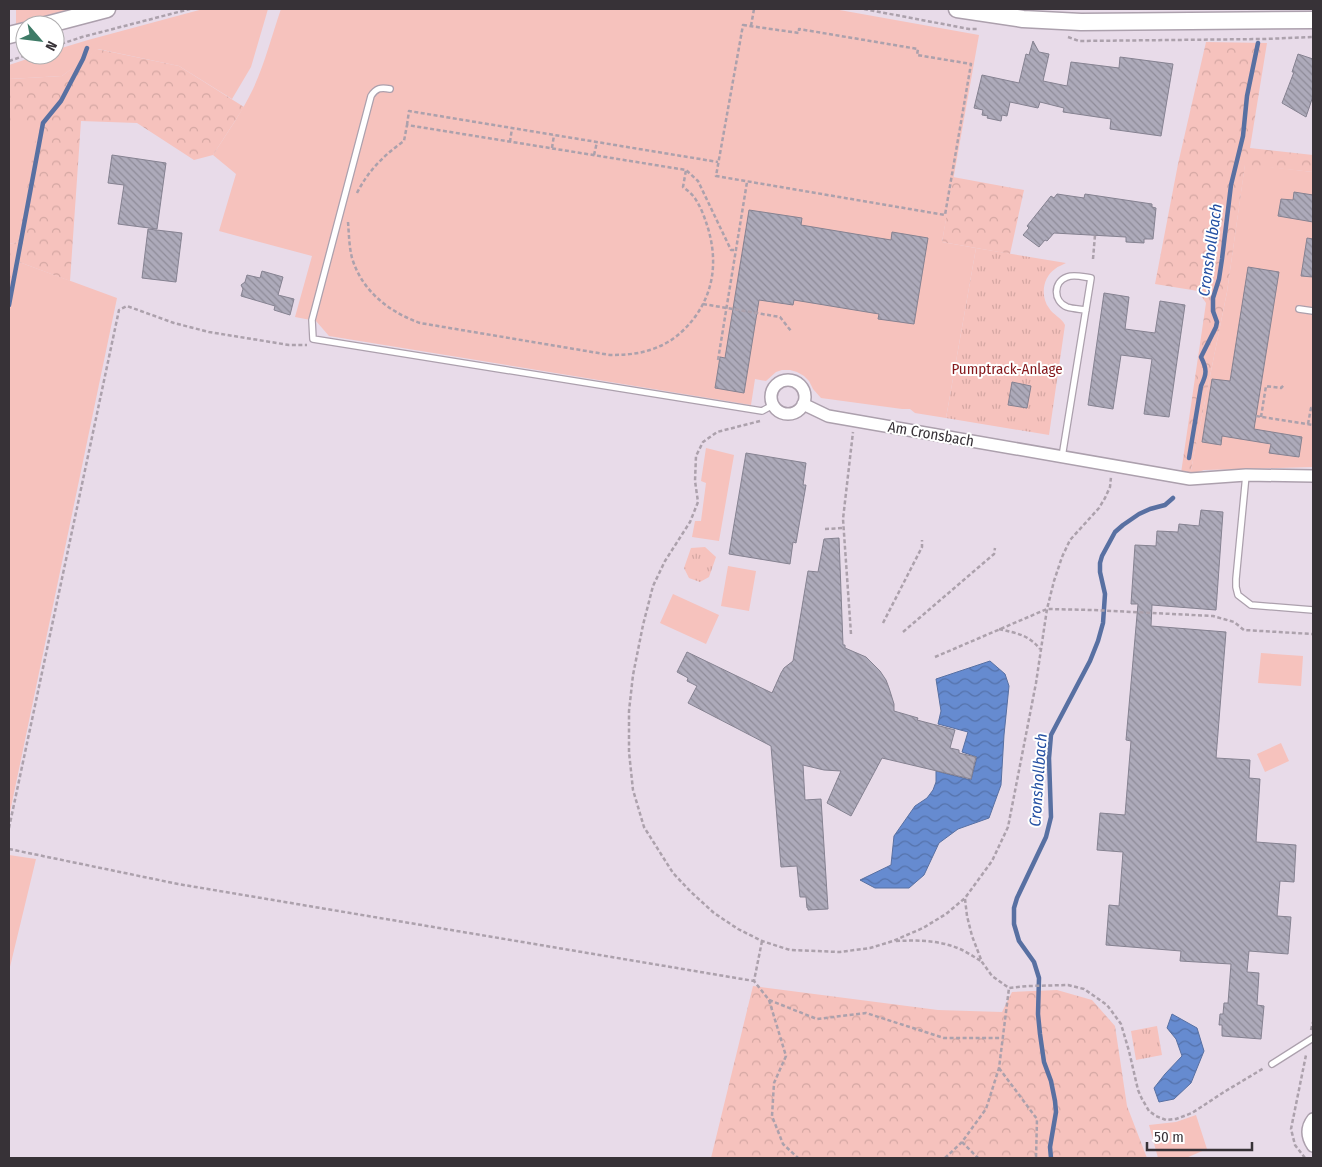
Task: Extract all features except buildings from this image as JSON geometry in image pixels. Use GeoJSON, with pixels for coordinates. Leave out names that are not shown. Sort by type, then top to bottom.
{"type":"FeatureCollection","features":[{"type":"Feature","properties":{"kind":"main road"},"geometry":{"type":"LineString","coordinates":[[65,20],[107,9]]}},
{"type":"Feature","properties":{"kind":"main road"},"geometry":{"type":"LineString","coordinates":[[957,9],[1023,19],[1081,22],[1313,20]]}},
{"type":"Feature","properties":{"kind":"street"},"geometry":{"type":"LineString","coordinates":[[789,380],[799,384],[805,399],[803,404],[796,412],[791,414],[781,412],[773,405],[771,400],[772,390],[779,382],[789,380]]}},
{"type":"Feature","properties":{"kind":"street","name":"Am Cronsbach"},"geometry":{"type":"LineString","coordinates":[[803,404],[828,416],[1190,479],[1246,475],[1313,476]]}},
{"type":"Feature","properties":{"kind":"street"},"geometry":{"type":"LineString","coordinates":[[1313,1119],[1308,1127],[1308,1134],[1313,1146]]}},
{"type":"Feature","properties":{"kind":"lane"},"geometry":{"type":"LineString","coordinates":[[390,89],[377,89],[371,96],[312,320],[313,339],[762,411],[773,405]]}},
{"type":"Feature","properties":{"kind":"lane"},"geometry":{"type":"LineString","coordinates":[[1062,457],[1086,310],[1090,278],[1074,276],[1065,278],[1056,290],[1058,300],[1066,306],[1086,310]]}},
{"type":"Feature","properties":{"kind":"lane"},"geometry":{"type":"LineString","coordinates":[[1299,309],[1313,311]]}},
{"type":"Feature","properties":{"kind":"lane"},"geometry":{"type":"LineString","coordinates":[[1246,475],[1236,578],[1238,595],[1251,605],[1313,610]]}},
{"type":"Feature","properties":{"kind":"lane"},"geometry":{"type":"LineString","coordinates":[[1272,1064],[1311,1039]]}},
{"type":"Feature","properties":{"kind":"path"},"geometry":{"type":"LineString","coordinates":[[65,43],[190,9]]}},
{"type":"Feature","properties":{"kind":"path"},"geometry":{"type":"LineString","coordinates":[[751,26],[754,9]]}},
{"type":"Feature","properties":{"kind":"path"},"geometry":{"type":"LineString","coordinates":[[743,25],[799,33],[799,29],[909,47],[918,49],[917,55],[972,64],[945,215],[716,176],[718,162],[743,25]]}},
{"type":"Feature","properties":{"kind":"path"},"geometry":{"type":"LineString","coordinates":[[354,199],[363,180],[374,166],[404,141],[410,111],[718,162]]}},
{"type":"Feature","properties":{"kind":"path"},"geometry":{"type":"LineString","coordinates":[[407,125],[686,170],[698,181],[730,250],[736,250]]}},
{"type":"Feature","properties":{"kind":"path"},"geometry":{"type":"LineString","coordinates":[[510,142],[512,128]]}},
{"type":"Feature","properties":{"kind":"path"},"geometry":{"type":"LineString","coordinates":[[552,148],[554,135]]}},
{"type":"Feature","properties":{"kind":"path"},"geometry":{"type":"LineString","coordinates":[[594,155],[597,142]]}},
{"type":"Feature","properties":{"kind":"path"},"geometry":{"type":"LineString","coordinates":[[348,220],[352,258],[360,276],[387,307],[405,318],[420,323],[610,355],[630,355],[648,351],[669,342],[699,313],[707,296],[712,278],[714,259],[712,240],[705,218],[695,197],[683,186],[686,170]]}},
{"type":"Feature","properties":{"kind":"path"},"geometry":{"type":"LineString","coordinates":[[718,360],[747,182]]}},
{"type":"Feature","properties":{"kind":"path"},"geometry":{"type":"LineString","coordinates":[[1093,259],[1094,235]]}},
{"type":"Feature","properties":{"kind":"path"},"geometry":{"type":"LineString","coordinates":[[703,304],[780,317],[791,331]]}},
{"type":"Feature","properties":{"kind":"path"},"geometry":{"type":"LineString","coordinates":[[9,828],[119,310],[127,306],[174,323],[209,332],[289,345],[306,345],[313,339]]}},
{"type":"Feature","properties":{"kind":"path"},"geometry":{"type":"LineString","coordinates":[[1261,417],[1266,386],[1280,388],[1284,386]]}},
{"type":"Feature","properties":{"kind":"path"},"geometry":{"type":"LineString","coordinates":[[1308,424],[1311,408],[1313,408]]}},
{"type":"Feature","properties":{"kind":"path"},"geometry":{"type":"LineString","coordinates":[[762,411],[760,421],[717,432],[704,442],[696,456],[695,480],[698,502],[690,522],[665,561],[653,586],[643,624],[631,693],[629,744],[633,790],[644,827],[673,873],[714,913],[738,929],[762,941],[790,950],[840,952],[870,948],[893,941],[923,928],[946,914],[965,898],[992,861],[1008,827],[1036,684],[1047,609],[1054,580],[1070,540],[1099,508],[1105,498],[1110,487],[1113,466]]}},
{"type":"Feature","properties":{"kind":"path"},"geometry":{"type":"LineString","coordinates":[[1256,416],[1313,425]]}},
{"type":"Feature","properties":{"kind":"path"},"geometry":{"type":"LineString","coordinates":[[851,634],[842,518],[854,421]]}},
{"type":"Feature","properties":{"kind":"path"},"geometry":{"type":"LineString","coordinates":[[825,529],[843,528]]}},
{"type":"Feature","properties":{"kind":"path"},"geometry":{"type":"LineString","coordinates":[[883,623],[922,547],[922,540]]}},
{"type":"Feature","properties":{"kind":"path"},"geometry":{"type":"LineString","coordinates":[[903,632],[994,554],[995,548]]}},
{"type":"Feature","properties":{"kind":"path"},"geometry":{"type":"LineString","coordinates":[[935,657],[1047,609],[1213,616],[1234,622],[1244,630],[1313,634]]}},
{"type":"Feature","properties":{"kind":"path"},"geometry":{"type":"LineString","coordinates":[[999,629],[1023,636],[1034,642],[1040,651]]}},
{"type":"Feature","properties":{"kind":"path"},"geometry":{"type":"LineString","coordinates":[[9,849],[178,884],[754,981],[769,1000],[786,1056],[774,1083],[772,1116],[782,1144],[798,1158]]}},
{"type":"Feature","properties":{"kind":"path"},"geometry":{"type":"LineString","coordinates":[[965,898],[972,936],[982,962],[992,976],[1008,988],[1068,985],[1084,989],[1107,1005],[1121,1024],[1142,1100],[1149,1111],[1156,1116],[1166,1120],[1176,1119],[1192,1113],[1272,1064]]}},
{"type":"Feature","properties":{"kind":"path"},"geometry":{"type":"LineString","coordinates":[[893,941],[919,940],[940,943],[960,949],[982,962]]}},
{"type":"Feature","properties":{"kind":"path"},"geometry":{"type":"LineString","coordinates":[[754,981],[762,941]]}},
{"type":"Feature","properties":{"kind":"path"},"geometry":{"type":"LineString","coordinates":[[946,1158],[962,1142],[986,1109],[1000,1068],[1008,988]]}},
{"type":"Feature","properties":{"kind":"path"},"geometry":{"type":"LineString","coordinates":[[769,1000],[817,1019],[866,1013],[944,1038],[1003,1038]]}},
{"type":"Feature","properties":{"kind":"path"},"geometry":{"type":"LineString","coordinates":[[1305,1158],[1295,1145],[1291,1129],[1313,1022]]}},
{"type":"Feature","properties":{"kind":"path"},"geometry":{"type":"LineString","coordinates":[[1000,1068],[1036,1120],[1036,1158]]}},
{"type":"Feature","properties":{"kind":"path"},"geometry":{"type":"LineString","coordinates":[[962,1142],[978,1158]]}},
{"type":"Feature","properties":{"kind":"green space"},"geometry":{"type":"Polygon","coordinates":[[[16,9],[71,9],[52,15],[16,15],[16,9]]]}},
{"type":"Feature","properties":{"kind":"green space"},"geometry":{"type":"Polygon","coordinates":[[[203,9],[268,9],[251,67],[232,99],[179,66],[98,49],[62,76],[9,79],[9,65],[15,63],[15,65],[65,65],[65,47],[203,9]]]}},
{"type":"Feature","properties":{"kind":"green space"},"geometry":{"type":"Polygon","coordinates":[[[281,9],[834,9],[979,35],[942,242],[976,248],[946,418],[915,413],[910,409],[821,398],[804,376],[790,370],[776,372],[766,381],[755,379],[751,405],[329,336],[316,321],[295,317],[312,256],[219,231],[236,174],[213,155],[253,89],[281,9]]]}},
{"type":"Feature","properties":{"kind":"green space"},"geometry":{"type":"Polygon","coordinates":[[[1206,42],[1267,43],[1250,148],[1313,155],[1313,172],[1245,165],[1227,292],[1190,475],[1181,473],[1206,303],[1198,291],[1155,284],[1178,164],[1206,42]]]}},
{"type":"Feature","properties":{"kind":"green space"},"geometry":{"type":"Polygon","coordinates":[[[97,49],[179,66],[244,107],[213,155],[194,160],[137,123],[81,121],[70,281],[19,262],[9,313],[9,244],[18,242],[38,124],[9,124],[9,79],[62,76],[97,49]]]}},
{"type":"Feature","properties":{"kind":"green space"},"geometry":{"type":"Polygon","coordinates":[[[9,124],[39,124],[18,242],[9,244],[9,124]]]}},
{"type":"Feature","properties":{"kind":"green space"},"geometry":{"type":"Polygon","coordinates":[[[1245,164],[1313,172],[1313,467],[1204,470],[1190,475],[1227,292],[1245,164]]]}},
{"type":"Feature","properties":{"kind":"green space"},"geometry":{"type":"Polygon","coordinates":[[[953,177],[1024,190],[1010,254],[942,242],[953,177]]]}},
{"type":"Feature","properties":{"kind":"green space","name":"Pumptrack-Anlage"},"geometry":{"type":"Polygon","coordinates":[[[976,248],[1066,263],[1051,272],[1044,287],[1046,303],[1065,325],[1049,435],[946,418],[976,248]]]}},
{"type":"Feature","properties":{"kind":"green space"},"geometry":{"type":"Polygon","coordinates":[[[19,262],[117,298],[9,817],[9,313],[19,262]]]}},
{"type":"Feature","properties":{"kind":"green space"},"geometry":{"type":"Polygon","coordinates":[[[706,448],[734,455],[719,541],[692,537],[695,521],[701,521],[706,483],[701,481],[706,448]]]}},
{"type":"Feature","properties":{"kind":"green space"},"geometry":{"type":"Polygon","coordinates":[[[705,547],[716,557],[709,577],[700,582],[689,578],[684,568],[691,548],[705,547]]]}},
{"type":"Feature","properties":{"kind":"green space"},"geometry":{"type":"Polygon","coordinates":[[[728,566],[756,571],[749,611],[721,606],[728,566]]]}},
{"type":"Feature","properties":{"kind":"green space"},"geometry":{"type":"Polygon","coordinates":[[[673,594],[719,615],[706,644],[660,623],[673,594]]]}},
{"type":"Feature","properties":{"kind":"green space"},"geometry":{"type":"Polygon","coordinates":[[[1261,653],[1303,656],[1301,686],[1258,683],[1261,653]]]}},
{"type":"Feature","properties":{"kind":"green space"},"geometry":{"type":"Polygon","coordinates":[[[1281,743],[1289,761],[1265,772],[1257,754],[1281,743]]]}},
{"type":"Feature","properties":{"kind":"green space"},"geometry":{"type":"Polygon","coordinates":[[[9,855],[36,859],[9,971],[9,855]]]}},
{"type":"Feature","properties":{"kind":"green space"},"geometry":{"type":"Polygon","coordinates":[[[753,986],[938,1010],[1002,1012],[1012,992],[1057,990],[1092,1000],[1115,1026],[1127,1106],[1147,1158],[711,1158],[753,986]]]}},
{"type":"Feature","properties":{"kind":"green space"},"geometry":{"type":"Polygon","coordinates":[[[1157,1026],[1162,1055],[1136,1060],[1131,1031],[1157,1026]]]}},
{"type":"Feature","properties":{"kind":"green space"},"geometry":{"type":"Polygon","coordinates":[[[1196,1115],[1207,1149],[1186,1158],[1158,1158],[1149,1125],[1176,1122],[1196,1115]]]}},
{"type":"Feature","properties":{"kind":"water"},"geometry":{"type":"Polygon","coordinates":[[[990,661],[1005,674],[1009,686],[1001,785],[989,818],[958,829],[939,843],[924,875],[909,888],[875,888],[860,880],[891,865],[894,836],[915,806],[927,798],[933,790],[936,782],[936,771],[971,780],[977,757],[962,752],[968,732],[938,724],[941,711],[936,679],[990,661]]]}},
{"type":"Feature","properties":{"kind":"water"},"geometry":{"type":"Polygon","coordinates":[[[1172,1014],[1197,1028],[1204,1051],[1191,1083],[1174,1099],[1159,1102],[1154,1088],[1182,1056],[1176,1039],[1167,1028],[1172,1014]]]}},
{"type":"Feature","properties":{"kind":"waterway","name":"Cronshollbach"},"geometry":{"type":"LineString","coordinates":[[1189,458],[1201,386],[1205,375],[1205,368],[1201,357],[1217,322],[1213,311],[1213,298],[1219,279],[1231,185],[1243,136],[1247,96],[1258,43]]}},
{"type":"Feature","properties":{"kind":"waterway"},"geometry":{"type":"LineString","coordinates":[[9,305],[43,123],[61,101],[87,48]]}},
{"type":"Feature","properties":{"kind":"waterway","name":"Cronshollbach"},"geometry":{"type":"LineString","coordinates":[[1051,1158],[1050,1147],[1056,1112],[1051,1081],[1044,1062],[1040,1034],[1038,1014],[1039,978],[1034,962],[1019,941],[1014,924],[1014,908],[1046,837],[1051,817],[1049,758],[1051,735],[1090,661],[1103,623],[1105,594],[1100,572],[1102,556],[1115,532],[1123,525],[1139,514],[1165,505],[1173,498]]}}]}
